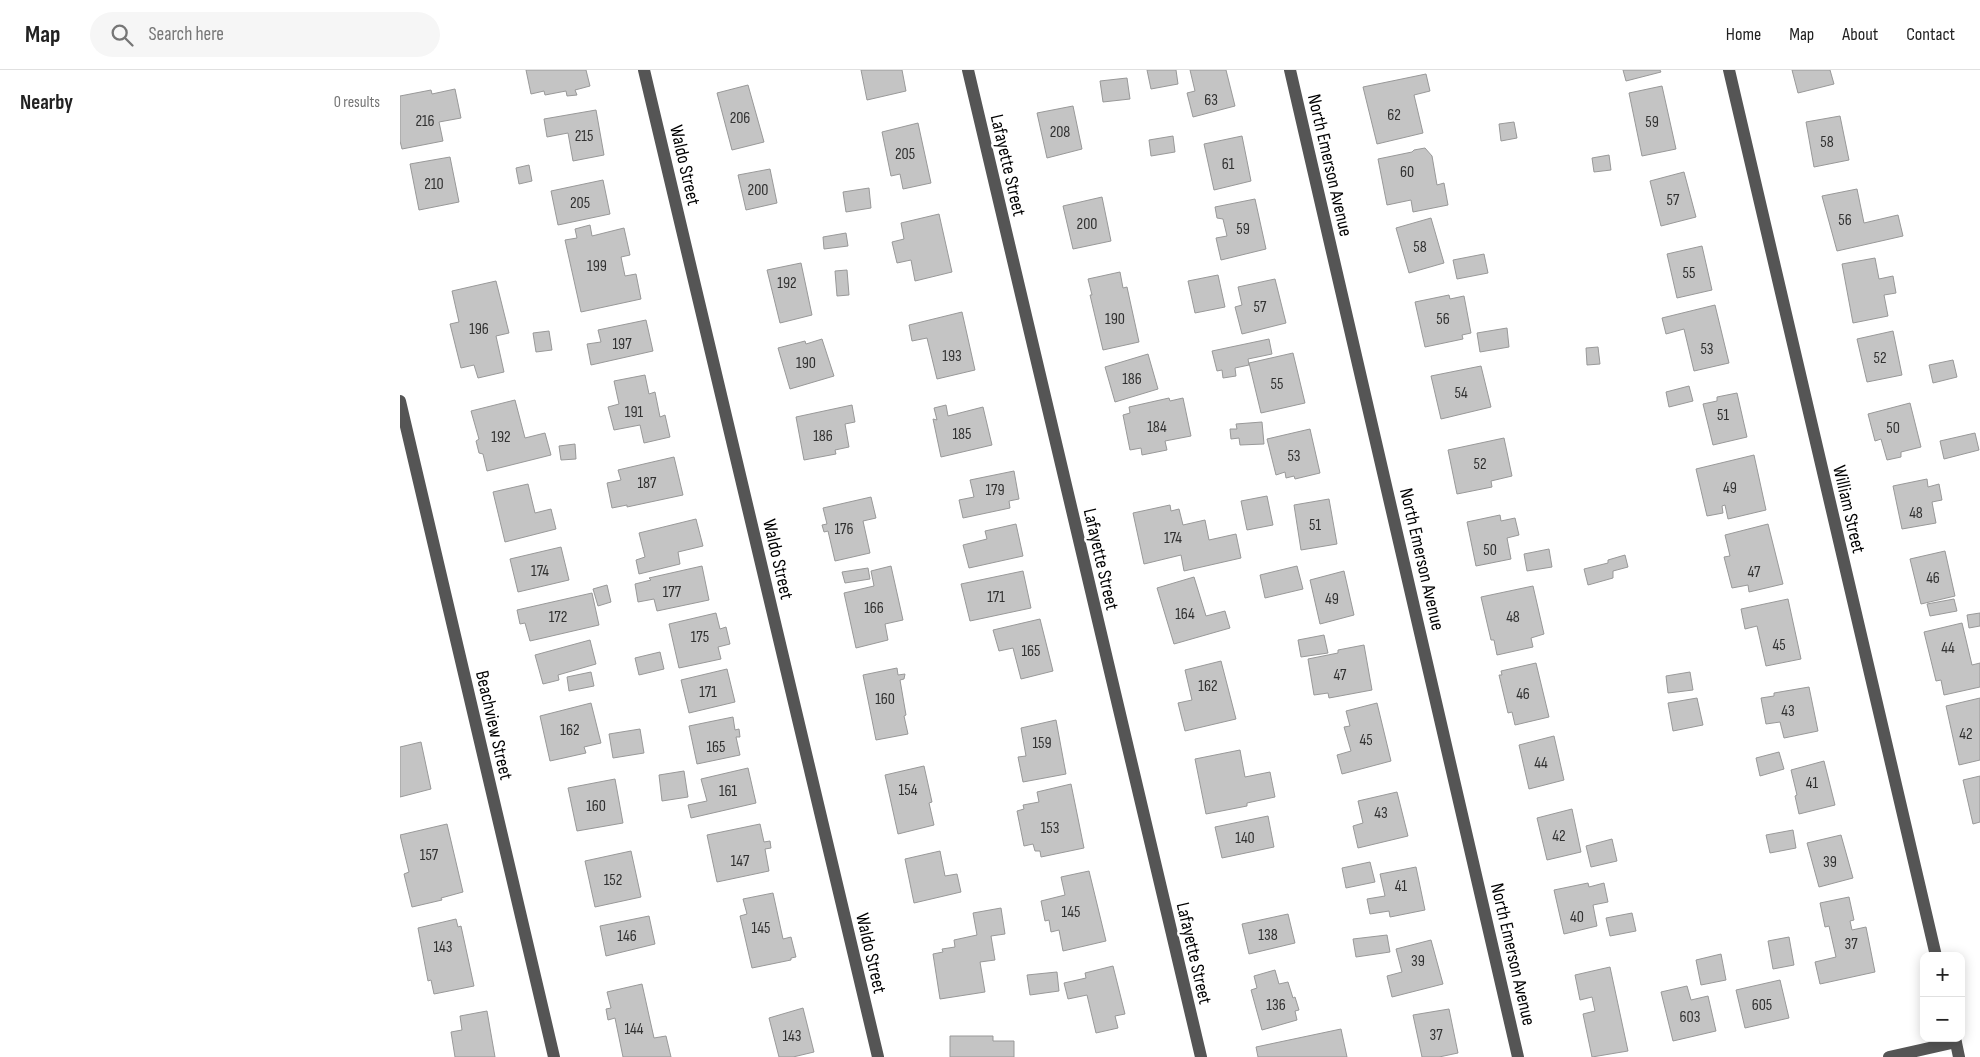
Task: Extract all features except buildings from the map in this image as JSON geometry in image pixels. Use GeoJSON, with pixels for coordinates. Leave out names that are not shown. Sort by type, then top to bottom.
{"type":"FeatureCollection","features":[{"type":"Feature","properties":{"kind":"street","name":"Waldo Street"},"geometry":{"type":"LineString","coordinates":[[644,70],[878,1057]]}},
{"type":"Feature","properties":{"kind":"street","name":"Lafayette Street"},"geometry":{"type":"LineString","coordinates":[[968,70],[1201,1057]]}},
{"type":"Feature","properties":{"kind":"street","name":"North Emerson Avenue"},"geometry":{"type":"LineString","coordinates":[[1290,70],[1518,1057]]}},
{"type":"Feature","properties":{"kind":"street","name":"William Street"},"geometry":{"type":"LineString","coordinates":[[1729,70],[1935,952]]}},
{"type":"Feature","properties":{"kind":"street","name":"Beachview Street"},"geometry":{"type":"LineString","coordinates":[[400,401],[554,1057]]}},
{"type":"Feature","properties":{"kind":"street"},"geometry":{"type":"LineString","coordinates":[[1889,1057],[1948,1042]]}},
{"type":"Feature","properties":{"kind":"street"},"geometry":{"type":"LineString","coordinates":[[1956,1042],[1959,1057]]}}]}
